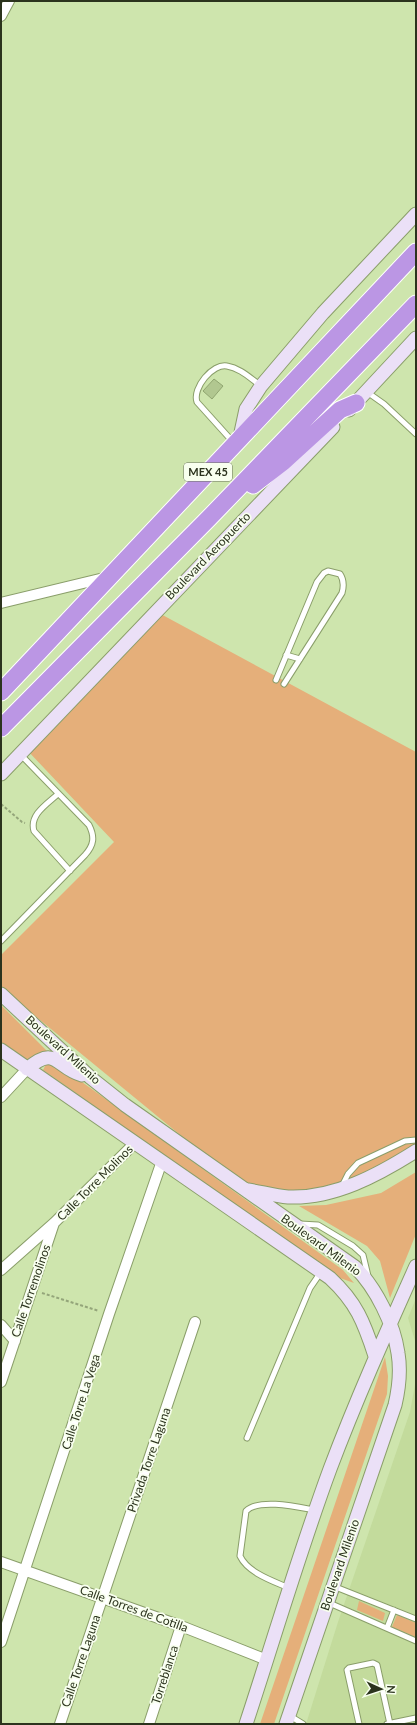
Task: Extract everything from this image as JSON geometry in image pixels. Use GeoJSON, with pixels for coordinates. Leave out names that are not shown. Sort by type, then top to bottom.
{"type":"FeatureCollection","features":[{"type":"Feature","properties":{"kind":"highway","name":"MEX 45"},"geometry":{"type":"LineString","coordinates":[[1,692],[416,252]]}},
{"type":"Feature","properties":{"kind":"highway","name":"MEX 45"},"geometry":{"type":"LineString","coordinates":[[1,728],[209,518],[416,304]]}},
{"type":"Feature","properties":{"kind":"highway"},"geometry":{"type":"LineString","coordinates":[[209,518],[283,462],[340,410],[361,397]]}},
{"type":"Feature","properties":{"kind":"street"},"geometry":{"type":"LineString","coordinates":[[1,16],[9,1]]}},
{"type":"Feature","properties":{"kind":"street"},"geometry":{"type":"LineString","coordinates":[[238,440],[246,409],[261,386],[323,313],[416,214]]}},
{"type":"Feature","properties":{"kind":"street","name":"Boulevard Aeropuerto"},"geometry":{"type":"LineString","coordinates":[[1,774],[416,338]]}},
{"type":"Feature","properties":{"kind":"street"},"geometry":{"type":"LineString","coordinates":[[1,603],[112,576]]}},
{"type":"Feature","properties":{"kind":"street","name":"Boulevard Milenio"},"geometry":{"type":"LineString","coordinates":[[1,994],[91,1078],[125,1105],[355,1267],[369,1281],[390,1323],[398,1353],[399,1388],[395,1405],[287,1720]]}},
{"type":"Feature","properties":{"kind":"street","name":"Boulevard Milenio"},"geometry":{"type":"LineString","coordinates":[[1,1050],[27,1070],[321,1271],[341,1288],[356,1307],[368,1332],[375,1356]]}},
{"type":"Feature","properties":{"kind":"street"},"geometry":{"type":"LineString","coordinates":[[1,1097],[40,1059],[51,1058],[74,1072],[91,1078]]}},
{"type":"Feature","properties":{"kind":"street","name":"Calle Torre Molinos"},"geometry":{"type":"LineString","coordinates":[[1,1270],[54,1223],[135,1143]]}},
{"type":"Feature","properties":{"kind":"street"},"geometry":{"type":"LineString","coordinates":[[244,1190],[287,1197],[324,1194],[367,1179],[416,1151]]}},
{"type":"Feature","properties":{"kind":"street","name":"Calle Torre La Vega"},"geometry":{"type":"LineString","coordinates":[[1,1642],[109,1314],[162,1162]]}},
{"type":"Feature","properties":{"kind":"street","name":"Calle Torremolinos"},"geometry":{"type":"LineString","coordinates":[[1,1382],[54,1223]]}},
{"type":"Feature","properties":{"kind":"street"},"geometry":{"type":"LineString","coordinates":[[246,1724],[315,1510],[349,1419],[375,1356],[416,1266]]}},
{"type":"Feature","properties":{"kind":"street","name":"Privada Torre Laguna"},"geometry":{"type":"LineString","coordinates":[[103,1598],[195,1322]]}},
{"type":"Feature","properties":{"kind":"street"},"geometry":{"type":"LineString","coordinates":[[1,1325],[14,1340]]}},
{"type":"Feature","properties":{"kind":"street","name":"Calle Torres de Cotilla"},"geometry":{"type":"LineString","coordinates":[[1,1562],[181,1626],[267,1660]]}},
{"type":"Feature","properties":{"kind":"street","name":"Calle Torre Laguna"},"geometry":{"type":"LineString","coordinates":[[60,1724],[103,1598]]}},
{"type":"Feature","properties":{"kind":"street","name":"Torreblanca"},"geometry":{"type":"LineString","coordinates":[[149,1724],[181,1626]]}},
{"type":"Feature","properties":{"kind":"lane"},"geometry":{"type":"LineString","coordinates":[[238,440],[197,402],[195,397],[198,385],[213,371],[220,366],[224,366],[235,368],[261,386]]}},
{"type":"Feature","properties":{"kind":"lane"},"geometry":{"type":"LineString","coordinates":[[361,397],[384,404],[416,434]]}},
{"type":"Feature","properties":{"kind":"lane"},"geometry":{"type":"LineString","coordinates":[[276,680],[317,582],[324,573],[328,571],[340,574],[343,578],[342,593],[284,684]]}},
{"type":"Feature","properties":{"kind":"lane"},"geometry":{"type":"LineString","coordinates":[[286,655],[300,659]]}},
{"type":"Feature","properties":{"kind":"lane"},"geometry":{"type":"LineString","coordinates":[[1,941],[90,850],[93,838],[89,825],[20,754]]}},
{"type":"Feature","properties":{"kind":"lane"},"geometry":{"type":"LineString","coordinates":[[58,794],[34,816],[32,824],[34,831],[70,871]]}},
{"type":"Feature","properties":{"kind":"lane"},"geometry":{"type":"LineString","coordinates":[[341,1189],[348,1174],[358,1163],[405,1141],[416,1140]]}},
{"type":"Feature","properties":{"kind":"lane"},"geometry":{"type":"LineString","coordinates":[[247,1438],[310,1288],[321,1271]]}},
{"type":"Feature","properties":{"kind":"lane"},"geometry":{"type":"LineString","coordinates":[[290,1588],[269,1578],[243,1562],[240,1556],[246,1511],[254,1505],[288,1505],[315,1510]]}},
{"type":"Feature","properties":{"kind":"lane"},"geometry":{"type":"LineString","coordinates":[[332,1586],[416,1619]]}},
{"type":"Feature","properties":{"kind":"lane"},"geometry":{"type":"LineString","coordinates":[[327,1602],[416,1641]]}},
{"type":"Feature","properties":{"kind":"lane"},"geometry":{"type":"LineString","coordinates":[[387,1628],[394,1610]]}},
{"type":"Feature","properties":{"kind":"lane"},"geometry":{"type":"LineString","coordinates":[[359,1724],[346,1672],[349,1668],[371,1663],[377,1665],[388,1724],[416,1718]]}},
{"type":"Feature","properties":{"kind":"lane"},"geometry":{"type":"LineString","coordinates":[[287,1720],[303,1724]]}},
{"type":"Feature","properties":{"kind":"path"},"geometry":{"type":"LineString","coordinates":[[1,804],[22,822],[32,824]]}},
{"type":"Feature","properties":{"kind":"path"},"geometry":{"type":"LineString","coordinates":[[32,1289],[109,1314]]}},
{"type":"Feature","properties":{"kind":"shaded area"},"geometry":{"type":"Polygon","coordinates":[[[157,612],[416,752],[416,1157],[306,1198],[251,1193],[1,988],[1,955],[114,842],[27,750],[157,612]]]}},
{"type":"Feature","properties":{"kind":"shaded area"},"geometry":{"type":"Polygon","coordinates":[[[1,1005],[47,1051],[27,1061],[1,1043],[1,1005]]]}},
{"type":"Feature","properties":{"kind":"shaded area"},"geometry":{"type":"Polygon","coordinates":[[[46,1064],[57,1064],[343,1270],[354,1283],[340,1278],[43,1070],[46,1064]]]}},
{"type":"Feature","properties":{"kind":"shaded area"},"geometry":{"type":"Polygon","coordinates":[[[416,1172],[416,1234],[390,1298],[380,1261],[367,1246],[299,1206],[326,1205],[381,1193],[416,1172]]]}},
{"type":"Feature","properties":{"kind":"shaded area"},"geometry":{"type":"Polygon","coordinates":[[[416,1298],[416,1344],[408,1318],[416,1298]]]}},
{"type":"Feature","properties":{"kind":"shaded area"},"geometry":{"type":"Polygon","coordinates":[[[385,1357],[388,1376],[387,1394],[274,1724],[260,1724],[385,1357]]]}},
{"type":"Feature","properties":{"kind":"shaded area"},"geometry":{"type":"Polygon","coordinates":[[[416,1379],[416,1724],[306,1724],[338,1622],[410,1412],[416,1379]]]}},
{"type":"Feature","properties":{"kind":"shaded area"},"geometry":{"type":"Polygon","coordinates":[[[359,1601],[385,1613],[383,1621],[357,1610],[359,1601]]]}},
{"type":"Feature","properties":{"kind":"shaded area"},"geometry":{"type":"Polygon","coordinates":[[[397,1615],[416,1623],[416,1637],[392,1627],[397,1615]]]}},
{"type":"Feature","properties":{"kind":"building"},"geometry":{"type":"Polygon","coordinates":[[[214,379],[223,386],[212,399],[203,391],[214,379]]]}}]}
